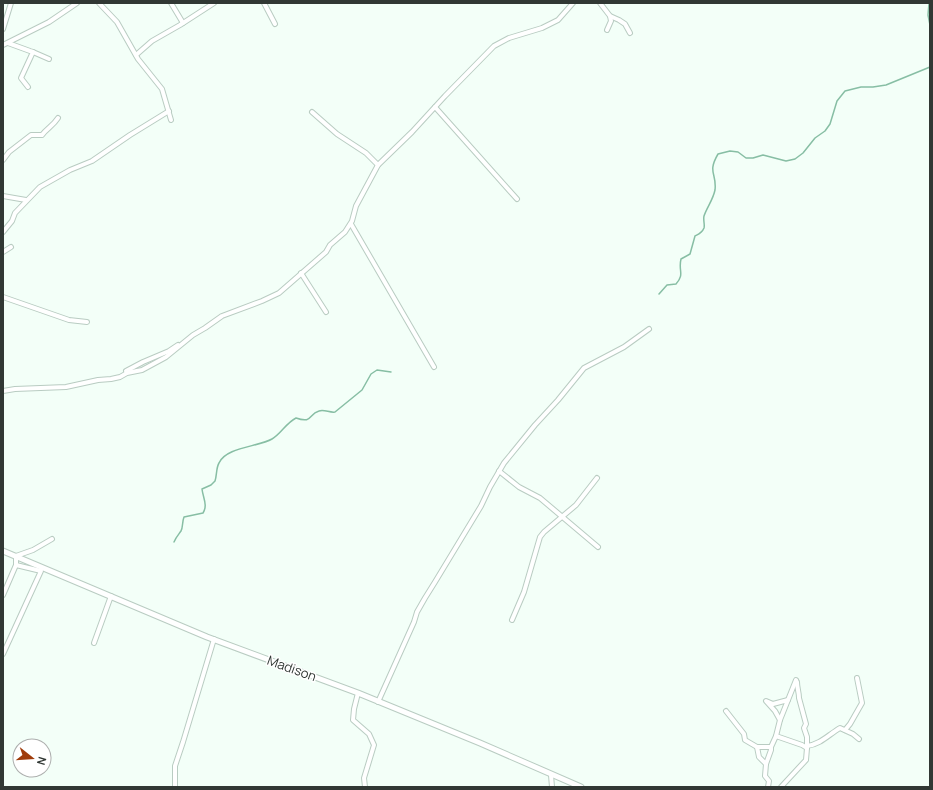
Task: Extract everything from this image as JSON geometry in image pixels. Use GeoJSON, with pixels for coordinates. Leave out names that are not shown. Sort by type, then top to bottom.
{"type":"FeatureCollection","features":[{"type":"Feature","properties":{"kind":"street"},"geometry":{"type":"LineString","coordinates":[[3,29],[11,3]]}},
{"type":"Feature","properties":{"kind":"street"},"geometry":{"type":"LineString","coordinates":[[3,45],[49,22],[77,3]]}},
{"type":"Feature","properties":{"kind":"street"},"geometry":{"type":"LineString","coordinates":[[99,3],[117,22],[136,55],[162,89],[171,120]]}},
{"type":"Feature","properties":{"kind":"street"},"geometry":{"type":"LineString","coordinates":[[171,3],[183,23]]}},
{"type":"Feature","properties":{"kind":"street"},"geometry":{"type":"LineString","coordinates":[[136,55],[152,41],[214,3]]}},
{"type":"Feature","properties":{"kind":"street"},"geometry":{"type":"LineString","coordinates":[[264,3],[275,24]]}},
{"type":"Feature","properties":{"kind":"street"},"geometry":{"type":"LineString","coordinates":[[3,391],[15,389],[66,387],[116,378],[127,373],[142,370],[166,357],[184,342],[222,316],[279,293],[326,252],[330,245],[345,232],[351,224],[356,206],[378,165],[412,132],[494,46],[509,38],[542,28],[558,20],[573,3]]}},
{"type":"Feature","properties":{"kind":"street"},"geometry":{"type":"LineString","coordinates":[[600,3],[610,16],[625,24],[630,33]]}},
{"type":"Feature","properties":{"kind":"street"},"geometry":{"type":"LineString","coordinates":[[607,30],[611,21],[610,16]]}},
{"type":"Feature","properties":{"kind":"street"},"geometry":{"type":"LineString","coordinates":[[8,43],[30,50],[49,59]]}},
{"type":"Feature","properties":{"kind":"street"},"geometry":{"type":"LineString","coordinates":[[28,87],[21,78],[33,52]]}},
{"type":"Feature","properties":{"kind":"street"},"geometry":{"type":"LineString","coordinates":[[435,107],[517,199]]}},
{"type":"Feature","properties":{"kind":"street"},"geometry":{"type":"LineString","coordinates":[[3,232],[12,220],[14,213],[40,187],[70,170],[92,161],[130,134],[168,111]]}},
{"type":"Feature","properties":{"kind":"street"},"geometry":{"type":"LineString","coordinates":[[312,112],[337,134],[366,153],[378,165]]}},
{"type":"Feature","properties":{"kind":"street"},"geometry":{"type":"LineString","coordinates":[[3,160],[9,152],[31,135],[42,135],[58,118]]}},
{"type":"Feature","properties":{"kind":"street"},"geometry":{"type":"LineString","coordinates":[[3,196],[26,200]]}},
{"type":"Feature","properties":{"kind":"street"},"geometry":{"type":"LineString","coordinates":[[351,224],[434,367]]}},
{"type":"Feature","properties":{"kind":"street"},"geometry":{"type":"LineString","coordinates":[[3,252],[11,247]]}},
{"type":"Feature","properties":{"kind":"street"},"geometry":{"type":"LineString","coordinates":[[301,273],[326,312]]}},
{"type":"Feature","properties":{"kind":"street"},"geometry":{"type":"LineString","coordinates":[[3,297],[69,320],[87,322]]}},
{"type":"Feature","properties":{"kind":"street"},"geometry":{"type":"LineString","coordinates":[[378,702],[424,598],[436,582],[508,457],[584,368],[624,347],[649,330]]}},
{"type":"Feature","properties":{"kind":"street"},"geometry":{"type":"LineString","coordinates":[[499,471],[519,487],[540,498],[598,547]]}},
{"type":"Feature","properties":{"kind":"street"},"geometry":{"type":"LineString","coordinates":[[512,620],[524,592],[540,537],[576,505],[597,478]]}},
{"type":"Feature","properties":{"kind":"street"},"geometry":{"type":"LineString","coordinates":[[3,594],[16,565],[16,556],[33,550],[52,539]]}},
{"type":"Feature","properties":{"kind":"street","name":"Madison"},"geometry":{"type":"LineString","coordinates":[[3,551],[214,639],[358,693],[480,743],[581,787]]}},
{"type":"Feature","properties":{"kind":"street"},"geometry":{"type":"LineString","coordinates":[[3,654],[41,571],[16,565]]}},
{"type":"Feature","properties":{"kind":"street"},"geometry":{"type":"LineString","coordinates":[[94,643],[111,596]]}},
{"type":"Feature","properties":{"kind":"street"},"geometry":{"type":"LineString","coordinates":[[175,787],[175,766],[214,639]]}},
{"type":"Feature","properties":{"kind":"street"},"geometry":{"type":"LineString","coordinates":[[845,730],[862,703],[856,678]]}},
{"type":"Feature","properties":{"kind":"street"},"geometry":{"type":"LineString","coordinates":[[768,787],[769,781],[765,776],[766,764],[780,720],[796,680],[797,690],[806,724],[804,728],[807,737],[806,760],[781,787]]}},
{"type":"Feature","properties":{"kind":"street"},"geometry":{"type":"LineString","coordinates":[[358,693],[353,720],[369,734],[374,745],[364,778],[365,787]]}},
{"type":"Feature","properties":{"kind":"street"},"geometry":{"type":"LineString","coordinates":[[780,720],[775,711],[766,701],[773,704],[788,700]]}},
{"type":"Feature","properties":{"kind":"street"},"geometry":{"type":"LineString","coordinates":[[726,711],[744,734],[744,740],[758,747],[771,747]]}},
{"type":"Feature","properties":{"kind":"street"},"geometry":{"type":"LineString","coordinates":[[776,736],[807,747],[823,741],[826,737],[840,728],[859,739]]}},
{"type":"Feature","properties":{"kind":"street"},"geometry":{"type":"LineString","coordinates":[[758,747],[759,757],[766,764]]}},
{"type":"Feature","properties":{"kind":"street"},"geometry":{"type":"LineString","coordinates":[[551,775],[552,787]]}},
{"type":"Feature","properties":{"kind":"waterway"},"geometry":{"type":"LineString","coordinates":[[929,3],[928,15],[930,25]]}},
{"type":"Feature","properties":{"kind":"waterway"},"geometry":{"type":"LineString","coordinates":[[659,294],[667,285],[676,284],[679,281],[681,275],[681,259],[690,254],[695,236],[704,228],[704,216],[715,190],[713,165],[718,154],[730,151],[738,152],[746,158],[753,158],[763,155],[786,161],[795,159],[803,153],[815,138],[825,131],[830,124],[837,101],[845,91],[861,87],[886,85],[930,67]]}},
{"type":"Feature","properties":{"kind":"waterway"},"geometry":{"type":"LineString","coordinates":[[174,542],[182,530],[184,517],[203,513],[205,504],[202,489],[211,485],[215,481],[218,465],[228,454],[235,450],[272,439],[296,418],[305,420],[316,412],[335,412],[362,390],[371,374],[377,370],[391,372]]}}]}
